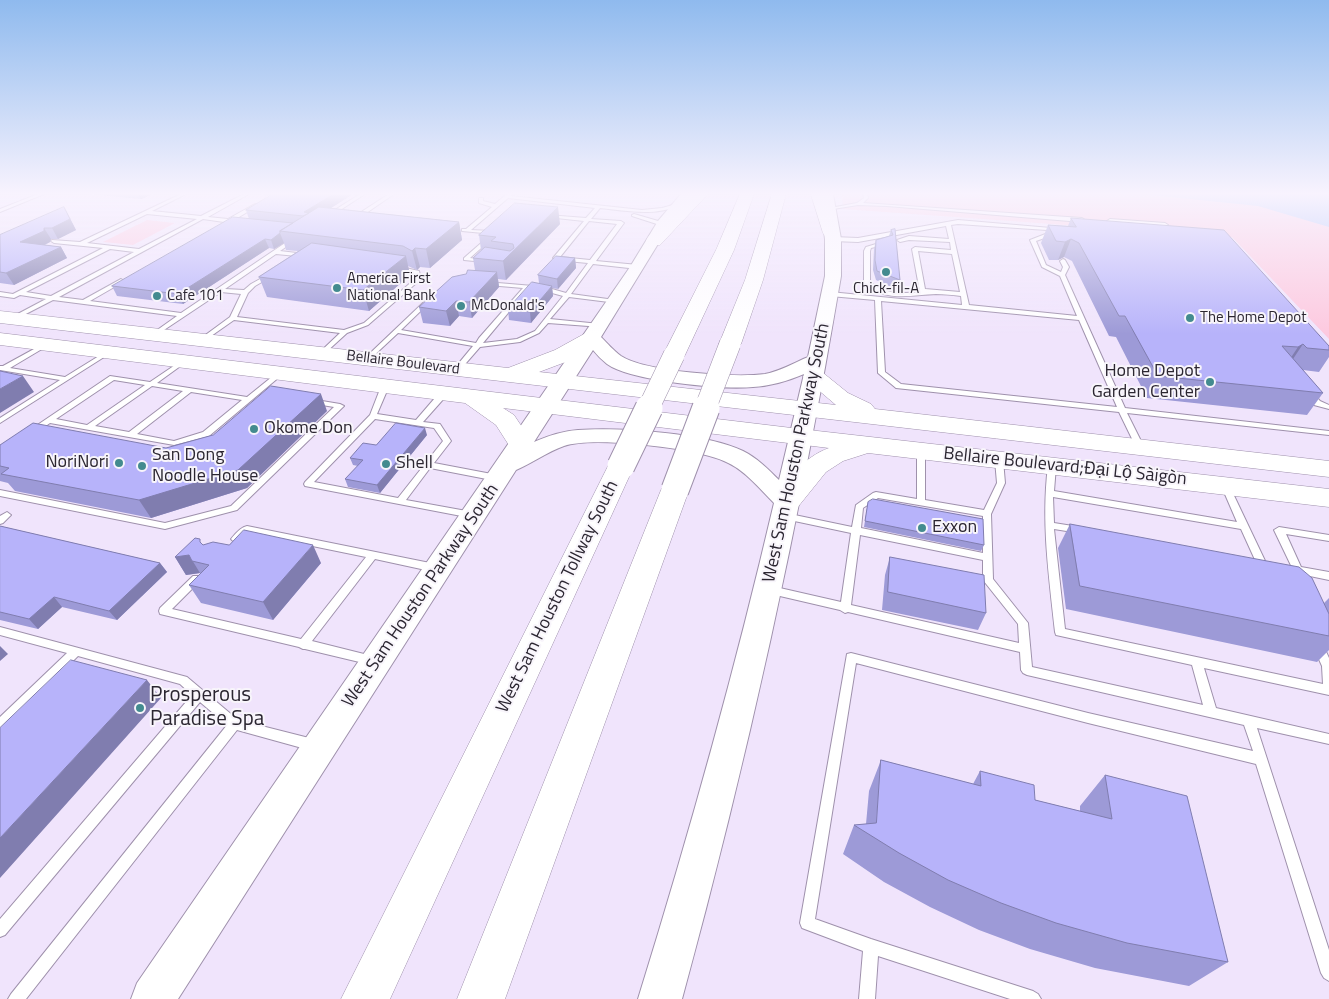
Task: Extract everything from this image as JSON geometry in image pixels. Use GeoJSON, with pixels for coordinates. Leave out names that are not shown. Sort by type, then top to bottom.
{"type":"FeatureCollection","features":[{"type":"Feature","properties":{"kind":"main road","name":"West Sam Houston Parkway South"},"geometry":{"type":"LineString","coordinates":[[153,999],[596,332],[654,241]]}},
{"type":"Feature","properties":{"kind":"main road","name":"West Sam Houston Tollway South"},"geometry":{"type":"LineString","coordinates":[[365,999],[729,241]]}},
{"type":"Feature","properties":{"kind":"main road"},"geometry":{"type":"LineString","coordinates":[[481,999],[730,344],[754,280],[765,241]]}},
{"type":"Feature","properties":{"kind":"main road","name":"West Sam Houston Parkway South"},"geometry":{"type":"LineString","coordinates":[[660,999],[700,866],[768,589],[816,368],[830,294],[832,241]]}},
{"type":"Feature","properties":{"kind":"main road","name":"Bellaire Boulevard"},"geometry":{"type":"LineString","coordinates":[[3,321],[21,327],[64,332],[101,328],[508,374],[555,393],[800,437]]}},
{"type":"Feature","properties":{"kind":"main road"},"geometry":{"type":"LineString","coordinates":[[508,374],[552,360],[596,332],[614,360],[627,366],[730,381],[762,381],[816,368],[847,402],[883,417]]}},
{"type":"Feature","properties":{"kind":"main road","name":"Bellaire Boulevard"},"geometry":{"type":"LineString","coordinates":[[0,339],[471,396],[555,393],[806,409]]}},
{"type":"Feature","properties":{"kind":"main road"},"geometry":{"type":"LineString","coordinates":[[210,364],[232,359],[298,361],[322,354]]}},
{"type":"Feature","properties":{"kind":"main road"},"geometry":{"type":"LineString","coordinates":[[471,396],[505,420],[509,463],[564,439],[596,435],[712,448],[733,455],[751,468],[785,508],[806,474],[814,466],[835,454],[867,445]]}},
{"type":"Feature","properties":{"kind":"main road","name":"Bellaire Boulevard;Đại Lộ Sàigòn"},"geometry":{"type":"LineString","coordinates":[[806,409],[1329,468]]}},
{"type":"Feature","properties":{"kind":"main road","name":"Bellaire Boulevard;Đại Lộ Sàigòn"},"geometry":{"type":"LineString","coordinates":[[800,437],[1329,498]]}},
{"type":"Feature","properties":{"kind":"lane"},"geometry":{"type":"LineString","coordinates":[[58,241],[140,251]]}},
{"type":"Feature","properties":{"kind":"lane"},"geometry":{"type":"LineString","coordinates":[[81,244],[88,241]]}},
{"type":"Feature","properties":{"kind":"lane"},"geometry":{"type":"LineString","coordinates":[[3,321],[52,298],[160,241]]}},
{"type":"Feature","properties":{"kind":"lane"},"geometry":{"type":"LineString","coordinates":[[155,334],[291,241]]}},
{"type":"Feature","properties":{"kind":"lane"},"geometry":{"type":"LineString","coordinates":[[487,241],[466,259],[494,263]]}},
{"type":"Feature","properties":{"kind":"lane"},"geometry":{"type":"LineString","coordinates":[[571,241],[556,258],[638,267]]}},
{"type":"Feature","properties":{"kind":"lane"},"geometry":{"type":"LineString","coordinates":[[395,332],[478,345],[518,342],[537,332],[607,241]]}},
{"type":"Feature","properties":{"kind":"lane"},"geometry":{"type":"LineString","coordinates":[[946,241],[951,241],[966,307]]}},
{"type":"Feature","properties":{"kind":"lane"},"geometry":{"type":"LineString","coordinates":[[1033,241],[1044,266],[1062,275],[1140,447]]}},
{"type":"Feature","properties":{"kind":"lane"},"geometry":{"type":"LineString","coordinates":[[888,242],[869,247],[867,251],[867,282],[872,287],[899,294],[938,292]]}},
{"type":"Feature","properties":{"kind":"lane"},"geometry":{"type":"LineString","coordinates":[[0,294],[14,296],[110,247]]}},
{"type":"Feature","properties":{"kind":"lane"},"geometry":{"type":"LineString","coordinates":[[953,252],[915,249],[922,291],[962,294]]}},
{"type":"Feature","properties":{"kind":"lane"},"geometry":{"type":"LineString","coordinates":[[274,252],[313,257]]}},
{"type":"Feature","properties":{"kind":"lane"},"geometry":{"type":"LineString","coordinates":[[292,264],[304,256]]}},
{"type":"Feature","properties":{"kind":"lane"},"geometry":{"type":"LineString","coordinates":[[1062,275],[1066,266],[1063,261]]}},
{"type":"Feature","properties":{"kind":"lane"},"geometry":{"type":"LineString","coordinates":[[322,354],[346,332],[366,324],[418,279],[417,272],[407,268],[388,266]]}},
{"type":"Feature","properties":{"kind":"lane"},"geometry":{"type":"LineString","coordinates":[[202,340],[233,318],[245,292],[253,285],[277,273]]}},
{"type":"Feature","properties":{"kind":"lane"},"geometry":{"type":"LineString","coordinates":[[84,302],[126,278]]}},
{"type":"Feature","properties":{"kind":"lane"},"geometry":{"type":"LineString","coordinates":[[482,284],[508,289],[527,287],[545,289],[566,295],[615,302]]}},
{"type":"Feature","properties":{"kind":"lane"},"geometry":{"type":"LineString","coordinates":[[458,369],[481,339],[527,287]]}},
{"type":"Feature","properties":{"kind":"lane"},"geometry":{"type":"LineString","coordinates":[[220,290],[245,292]]}},
{"type":"Feature","properties":{"kind":"lane"},"geometry":{"type":"LineString","coordinates":[[18,293],[182,315]]}},
{"type":"Feature","properties":{"kind":"lane"},"geometry":{"type":"LineString","coordinates":[[830,294],[1082,318]]}},
{"type":"Feature","properties":{"kind":"lane"},"geometry":{"type":"LineString","coordinates":[[367,358],[433,296]]}},
{"type":"Feature","properties":{"kind":"lane"},"geometry":{"type":"LineString","coordinates":[[878,300],[882,373],[899,386],[1329,433]]}},
{"type":"Feature","properties":{"kind":"lane"},"geometry":{"type":"LineString","coordinates":[[405,322],[429,311]]}},
{"type":"Feature","properties":{"kind":"lane"},"geometry":{"type":"LineString","coordinates":[[233,318],[346,332]]}},
{"type":"Feature","properties":{"kind":"lane"},"geometry":{"type":"LineString","coordinates":[[546,321],[596,332]]}},
{"type":"Feature","properties":{"kind":"lane"},"geometry":{"type":"LineString","coordinates":[[2,368],[46,344]]}},
{"type":"Feature","properties":{"kind":"lane"},"geometry":{"type":"LineString","coordinates":[[0,421],[109,352]]}},
{"type":"Feature","properties":{"kind":"lane"},"geometry":{"type":"LineString","coordinates":[[89,427],[184,361]]}},
{"type":"Feature","properties":{"kind":"lane"},"geometry":{"type":"LineString","coordinates":[[2,368],[66,379]]}},
{"type":"Feature","properties":{"kind":"lane"},"geometry":{"type":"LineString","coordinates":[[49,420],[174,443],[206,434],[280,373]]}},
{"type":"Feature","properties":{"kind":"lane"},"geometry":{"type":"LineString","coordinates":[[24,436],[113,378],[248,399]]}},
{"type":"Feature","properties":{"kind":"lane"},"geometry":{"type":"LineString","coordinates":[[384,386],[372,416],[308,484],[474,515]]}},
{"type":"Feature","properties":{"kind":"lane"},"geometry":{"type":"LineString","coordinates":[[1305,389],[1317,403],[1329,407]]}},
{"type":"Feature","properties":{"kind":"lane"},"geometry":{"type":"LineString","coordinates":[[130,435],[189,390]]}},
{"type":"Feature","properties":{"kind":"lane"},"geometry":{"type":"LineString","coordinates":[[258,392],[267,393]]}},
{"type":"Feature","properties":{"kind":"lane"},"geometry":{"type":"LineString","coordinates":[[418,423],[444,393]]}},
{"type":"Feature","properties":{"kind":"lane"},"geometry":{"type":"LineString","coordinates":[[0,493],[165,526],[234,508],[340,406],[303,400]]}},
{"type":"Feature","properties":{"kind":"lane"},"geometry":{"type":"LineString","coordinates":[[372,416],[437,426],[447,441],[400,501]]}},
{"type":"Feature","properties":{"kind":"lane"},"geometry":{"type":"LineString","coordinates":[[921,451],[921,503]]}},
{"type":"Feature","properties":{"kind":"lane"},"geometry":{"type":"LineString","coordinates":[[999,460],[1001,483],[987,514],[988,580],[1023,623],[1027,670],[1329,739]]}},
{"type":"Feature","properties":{"kind":"lane"},"geometry":{"type":"LineString","coordinates":[[428,465],[509,463]]}},
{"type":"Feature","properties":{"kind":"lane"},"geometry":{"type":"LineString","coordinates":[[1052,466],[1049,493],[1049,525],[1060,632],[1328,690],[1327,666],[1312,633]]}},
{"type":"Feature","properties":{"kind":"lane"},"geometry":{"type":"LineString","coordinates":[[1225,485],[1244,526],[1258,564],[1273,575]]}},
{"type":"Feature","properties":{"kind":"lane"},"geometry":{"type":"LineString","coordinates":[[1049,493],[1244,526]]}},
{"type":"Feature","properties":{"kind":"lane"},"geometry":{"type":"LineString","coordinates":[[845,609],[859,507],[876,495],[987,514]]}},
{"type":"Feature","properties":{"kind":"lane"},"geometry":{"type":"LineString","coordinates":[[785,508],[856,530],[988,558]]}},
{"type":"Feature","properties":{"kind":"lane"},"geometry":{"type":"LineString","coordinates":[[1049,525],[1088,532]]}},
{"type":"Feature","properties":{"kind":"lane"},"geometry":{"type":"LineString","coordinates":[[229,547],[247,529],[438,569]]}},
{"type":"Feature","properties":{"kind":"lane"},"geometry":{"type":"LineString","coordinates":[[1306,587],[1279,530],[1329,538]]}},
{"type":"Feature","properties":{"kind":"lane"},"geometry":{"type":"LineString","coordinates":[[303,644],[373,555]]}},
{"type":"Feature","properties":{"kind":"lane"},"geometry":{"type":"LineString","coordinates":[[1298,570],[1329,576]]}},
{"type":"Feature","properties":{"kind":"lane"},"geometry":{"type":"LineString","coordinates":[[197,578],[164,611],[377,662]]}},
{"type":"Feature","properties":{"kind":"lane"},"geometry":{"type":"LineString","coordinates":[[768,589],[845,609],[1025,649]]}},
{"type":"Feature","properties":{"kind":"lane"},"geometry":{"type":"LineString","coordinates":[[0,631],[183,680],[234,724],[321,746]]}},
{"type":"Feature","properties":{"kind":"lane"},"geometry":{"type":"LineString","coordinates":[[0,725],[77,651]]}},
{"type":"Feature","properties":{"kind":"lane"},"geometry":{"type":"LineString","coordinates":[[1033,999],[807,923],[851,657],[1088,718],[1261,759]]}},
{"type":"Feature","properties":{"kind":"lane"},"geometry":{"type":"LineString","coordinates":[[1197,662],[1211,712]]}},
{"type":"Feature","properties":{"kind":"lane"},"geometry":{"type":"LineString","coordinates":[[0,930],[200,694]]}},
{"type":"Feature","properties":{"kind":"lane"},"geometry":{"type":"LineString","coordinates":[[1249,721],[1329,973]]}},
{"type":"Feature","properties":{"kind":"lane"},"geometry":{"type":"LineString","coordinates":[[16,999],[234,724]]}},
{"type":"Feature","properties":{"kind":"lane"},"geometry":{"type":"LineString","coordinates":[[867,999],[871,946]]}},
{"type":"Feature","properties":{"kind":"shaded area"},"geometry":{"type":"Polygon","coordinates":[[[106,241],[141,241],[133,245],[103,242],[106,241]]]}},
{"type":"Feature","properties":{"kind":"shaded area"},"geometry":{"type":"Polygon","coordinates":[[[1235,241],[1329,241],[1329,339],[1235,241]]]}},
{"type":"Feature","properties":{"kind":"building"},"geometry":{"type":"Polygon","coordinates":[[[0,241],[23,241],[20,242],[61,247],[6,273],[0,272],[0,241]]]}},
{"type":"Feature","properties":{"kind":"building"},"geometry":{"type":"Polygon","coordinates":[[[192,241],[262,241],[178,294],[112,286],[192,241]]]}},
{"type":"Feature","properties":{"kind":"building"},"geometry":{"type":"Polygon","coordinates":[[[359,241],[436,241],[426,249],[415,248],[412,251],[403,246],[359,241]]]}},
{"type":"Feature","properties":{"kind":"building"},"geometry":{"type":"Polygon","coordinates":[[[491,241],[524,241],[503,261],[473,258],[485,247],[510,251],[514,248],[513,244],[491,241]]]}},
{"type":"Feature","properties":{"kind":"building"},"geometry":{"type":"Polygon","coordinates":[[[876,241],[896,241],[900,280],[877,271],[875,260],[876,241]]]}},
{"type":"Feature","properties":{"kind":"building","name":"The Home Depot"},"geometry":{"type":"Polygon","coordinates":[[[1074,241],[1234,241],[1329,346],[1329,350],[1307,348],[1303,344],[1298,347],[1282,346],[1323,393],[1158,376],[1125,316],[1119,316],[1079,243],[1074,241]]]}},
{"type":"Feature","properties":{"kind":"building"},"geometry":{"type":"Polygon","coordinates":[[[312,243],[406,256],[363,290],[259,277],[312,243]]]}},
{"type":"Feature","properties":{"kind":"building"},"geometry":{"type":"Polygon","coordinates":[[[556,256],[575,258],[557,279],[538,275],[556,256]]]}},
{"type":"Feature","properties":{"kind":"building"},"geometry":{"type":"Polygon","coordinates":[[[468,270],[497,272],[469,302],[456,301],[446,311],[419,307],[452,277],[466,274],[468,270]]]}},
{"type":"Feature","properties":{"kind":"building"},"geometry":{"type":"Polygon","coordinates":[[[532,282],[552,286],[530,312],[508,309],[532,282]]]}},
{"type":"Feature","properties":{"kind":"building"},"geometry":{"type":"Polygon","coordinates":[[[0,371],[23,376],[0,389],[0,371]]]}},
{"type":"Feature","properties":{"kind":"building"},"geometry":{"type":"Polygon","coordinates":[[[271,386],[321,394],[238,470],[139,500],[1,474],[9,468],[0,466],[0,445],[33,423],[166,448],[213,435],[271,386]]]}},
{"type":"Feature","properties":{"kind":"building","name":"Shell"},"geometry":{"type":"Polygon","coordinates":[[[396,423],[425,428],[377,485],[345,479],[363,460],[350,458],[363,443],[376,445],[396,423]]]}},
{"type":"Feature","properties":{"kind":"building","name":"Exxon"},"geometry":{"type":"Polygon","coordinates":[[[873,499],[983,519],[984,545],[865,521],[868,502],[873,499]]]}},
{"type":"Feature","properties":{"kind":"building"},"geometry":{"type":"Polygon","coordinates":[[[1070,524],[1299,567],[1312,578],[1329,614],[1329,636],[1080,586],[1070,524]]]}},
{"type":"Feature","properties":{"kind":"building"},"geometry":{"type":"Polygon","coordinates":[[[0,526],[160,563],[109,611],[54,597],[29,619],[0,612],[0,526]]]}},
{"type":"Feature","properties":{"kind":"building"},"geometry":{"type":"Polygon","coordinates":[[[244,530],[313,545],[263,602],[189,585],[209,565],[192,561],[189,555],[175,557],[195,538],[200,539],[203,545],[213,542],[229,545],[244,530]]]}},
{"type":"Feature","properties":{"kind":"building"},"geometry":{"type":"Polygon","coordinates":[[[890,557],[984,575],[986,613],[888,592],[890,557]]]}},
{"type":"Feature","properties":{"kind":"building"},"geometry":{"type":"Polygon","coordinates":[[[71,660],[147,680],[0,838],[0,728],[71,660]]]}},
{"type":"Feature","properties":{"kind":"building"},"geometry":{"type":"Polygon","coordinates":[[[881,760],[981,786],[980,771],[1034,785],[1035,800],[1112,819],[1105,775],[1187,796],[1228,962],[1127,943],[1056,923],[1001,903],[948,880],[899,853],[854,825],[876,823],[881,760]]]}},
{"type":"Feature","properties":{"kind":"place","name":"Chick-fil-A"},"geometry":{"type":"Point","coordinates":[886,272]}},
{"type":"Feature","properties":{"kind":"place","name":"America First National Bank"},"geometry":{"type":"Point","coordinates":[337,288]}},
{"type":"Feature","properties":{"kind":"place","name":"Cafe 101"},"geometry":{"type":"Point","coordinates":[157,296]}},
{"type":"Feature","properties":{"kind":"place","name":"McDonald's"},"geometry":{"type":"Point","coordinates":[461,306]}},
{"type":"Feature","properties":{"kind":"place","name":"The Home Depot"},"geometry":{"type":"Point","coordinates":[1190,318]}},
{"type":"Feature","properties":{"kind":"place","name":"Home Depot Garden Center"},"geometry":{"type":"Point","coordinates":[1210,382]}},
{"type":"Feature","properties":{"kind":"place","name":"Okome Don"},"geometry":{"type":"Point","coordinates":[254,429]}},
{"type":"Feature","properties":{"kind":"place","name":"NoriNori"},"geometry":{"type":"Point","coordinates":[119,463]}},
{"type":"Feature","properties":{"kind":"place","name":"Shell"},"geometry":{"type":"Point","coordinates":[386,464]}},
{"type":"Feature","properties":{"kind":"place","name":"San Dong Noodle House"},"geometry":{"type":"Point","coordinates":[142,466]}},
{"type":"Feature","properties":{"kind":"place","name":"Exxon"},"geometry":{"type":"Point","coordinates":[922,528]}},
{"type":"Feature","properties":{"kind":"place","name":"Prosperous Paradise Spa"},"geometry":{"type":"Point","coordinates":[140,708]}}]}
